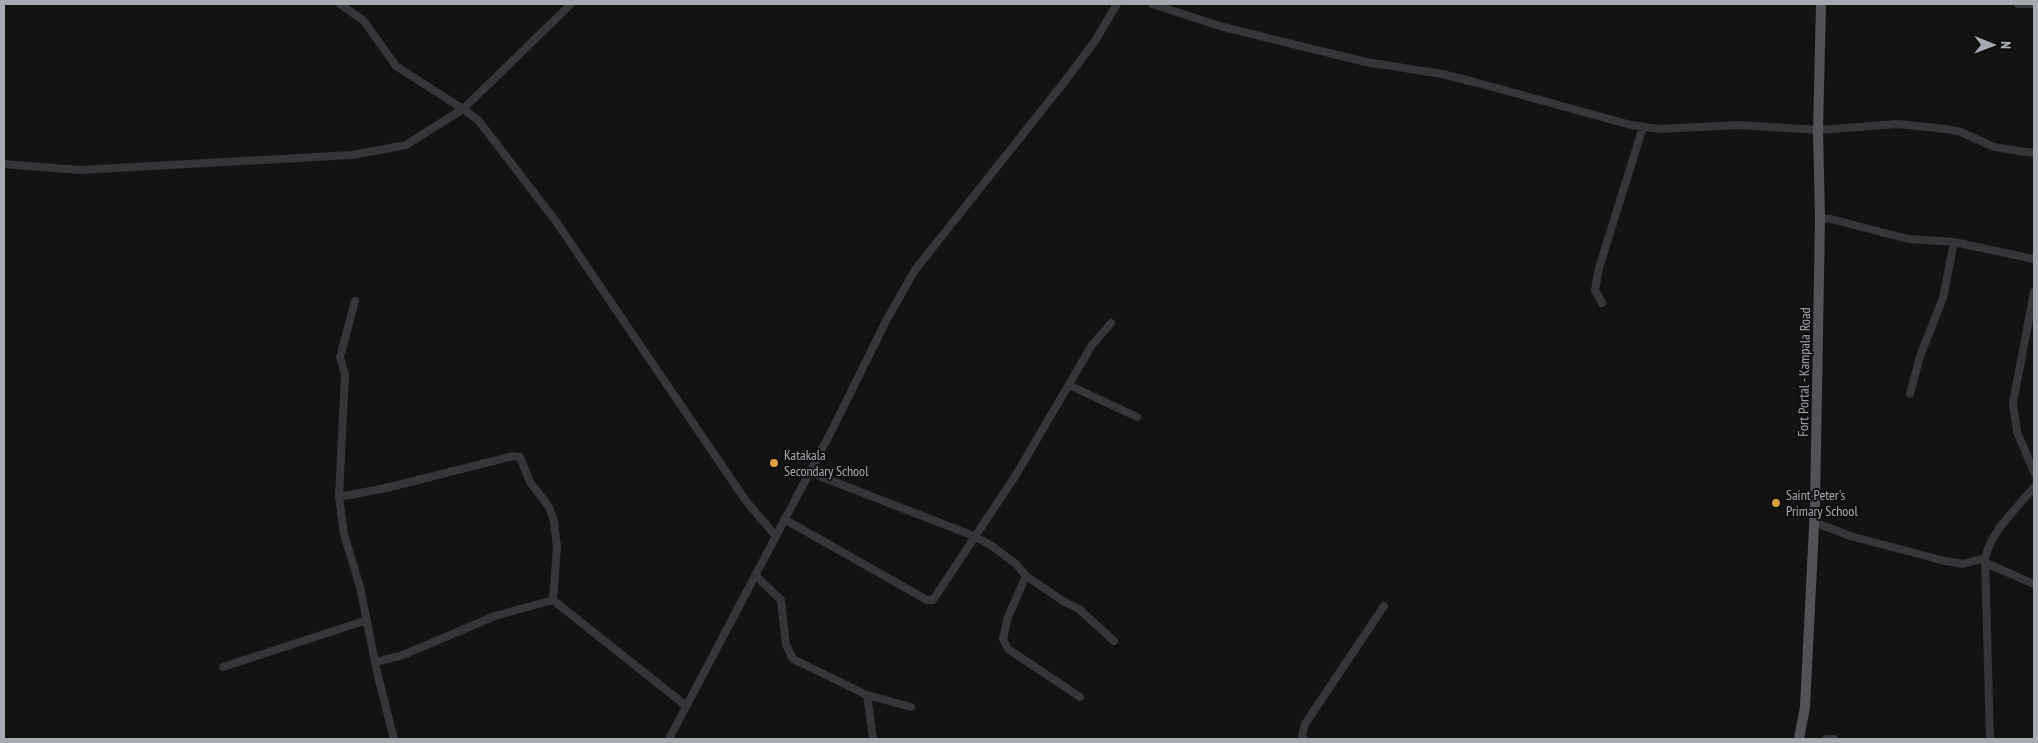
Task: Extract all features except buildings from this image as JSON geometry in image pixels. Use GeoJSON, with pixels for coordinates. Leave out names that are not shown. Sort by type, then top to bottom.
{"type":"FeatureCollection","features":[{"type":"Feature","properties":{"kind":"main road","name":"Fort Portal - Kampala Road"},"geometry":{"type":"LineString","coordinates":[[1799,739],[1805,698],[1814,522],[1820,218],[1818,130],[1821,4]]}},
{"type":"Feature","properties":{"kind":"street"},"geometry":{"type":"LineString","coordinates":[[340,4],[364,21],[396,66],[478,120],[555,220],[746,501],[775,535]]}},
{"type":"Feature","properties":{"kind":"street"},"geometry":{"type":"LineString","coordinates":[[4,164],[80,170],[352,154],[406,145],[463,109],[571,4]]}},
{"type":"Feature","properties":{"kind":"street"},"geometry":{"type":"LineString","coordinates":[[669,739],[685,705],[784,518],[834,428],[886,321],[915,270],[1065,81],[1095,41],[1116,4]]}},
{"type":"Feature","properties":{"kind":"street"},"geometry":{"type":"LineString","coordinates":[[1152,4],[1223,27],[1366,62],[1460,78],[1579,112],[1659,129],[1738,125],[1818,130],[1898,124],[1961,132],[1994,148],[2034,153]]}},
{"type":"Feature","properties":{"kind":"street"},"geometry":{"type":"LineString","coordinates":[[2018,4],[2034,4]]}},
{"type":"Feature","properties":{"kind":"street"},"geometry":{"type":"LineString","coordinates":[[1602,304],[1595,290],[1599,268],[1644,126]]}},
{"type":"Feature","properties":{"kind":"street"},"geometry":{"type":"LineString","coordinates":[[1820,218],[1831,219],[1908,239],[1954,242],[2034,259]]}},
{"type":"Feature","properties":{"kind":"street"},"geometry":{"type":"LineString","coordinates":[[1910,394],[1920,356],[1943,298],[1954,242]]}},
{"type":"Feature","properties":{"kind":"street"},"geometry":{"type":"LineString","coordinates":[[2034,292],[2013,403],[2017,432],[2034,472]]}},
{"type":"Feature","properties":{"kind":"street"},"geometry":{"type":"LineString","coordinates":[[355,301],[340,357],[345,375],[340,497],[344,534],[360,587],[375,662],[394,739]]}},
{"type":"Feature","properties":{"kind":"street"},"geometry":{"type":"LineString","coordinates":[[784,518],[931,601],[934,600],[974,536],[1016,475],[1092,345],[1111,323]]}},
{"type":"Feature","properties":{"kind":"street"},"geometry":{"type":"LineString","coordinates":[[1069,385],[1137,417]]}},
{"type":"Feature","properties":{"kind":"street"},"geometry":{"type":"LineString","coordinates":[[340,497],[513,456],[520,456],[530,482],[549,506],[554,520],[557,547],[553,600]]}},
{"type":"Feature","properties":{"kind":"street"},"geometry":{"type":"LineString","coordinates":[[809,472],[974,536],[992,546],[1016,564],[1026,576],[1063,601],[1079,609],[1114,641]]}},
{"type":"Feature","properties":{"kind":"street"},"geometry":{"type":"LineString","coordinates":[[1990,739],[1985,560],[1993,537],[2010,512],[2034,487]]}},
{"type":"Feature","properties":{"kind":"street"},"geometry":{"type":"LineString","coordinates":[[1814,522],[1850,536],[1945,561],[1963,564],[1985,560],[2034,584]]}},
{"type":"Feature","properties":{"kind":"street"},"geometry":{"type":"LineString","coordinates":[[755,575],[781,600],[786,645],[793,659],[867,695],[911,706]]}},
{"type":"Feature","properties":{"kind":"street"},"geometry":{"type":"LineString","coordinates":[[1026,576],[1011,609],[1003,639],[1008,650],[1080,697]]}},
{"type":"Feature","properties":{"kind":"street"},"geometry":{"type":"LineString","coordinates":[[375,662],[403,655],[495,616],[553,600]]}},
{"type":"Feature","properties":{"kind":"street"},"geometry":{"type":"LineString","coordinates":[[553,600],[685,705]]}},
{"type":"Feature","properties":{"kind":"street"},"geometry":{"type":"LineString","coordinates":[[1304,739],[1302,736],[1305,724],[1384,606]]}},
{"type":"Feature","properties":{"kind":"street"},"geometry":{"type":"LineString","coordinates":[[223,667],[367,620]]}},
{"type":"Feature","properties":{"kind":"street"},"geometry":{"type":"LineString","coordinates":[[867,695],[873,739]]}},
{"type":"Feature","properties":{"kind":"street"},"geometry":{"type":"LineString","coordinates":[[1826,739],[1834,739]]}},
{"type":"Feature","properties":{"kind":"place","name":"Katakala Secondary School"},"geometry":{"type":"Point","coordinates":[774,463]}},
{"type":"Feature","properties":{"kind":"place","name":"Saint Peter's Primary School"},"geometry":{"type":"Point","coordinates":[1776,503]}}]}
